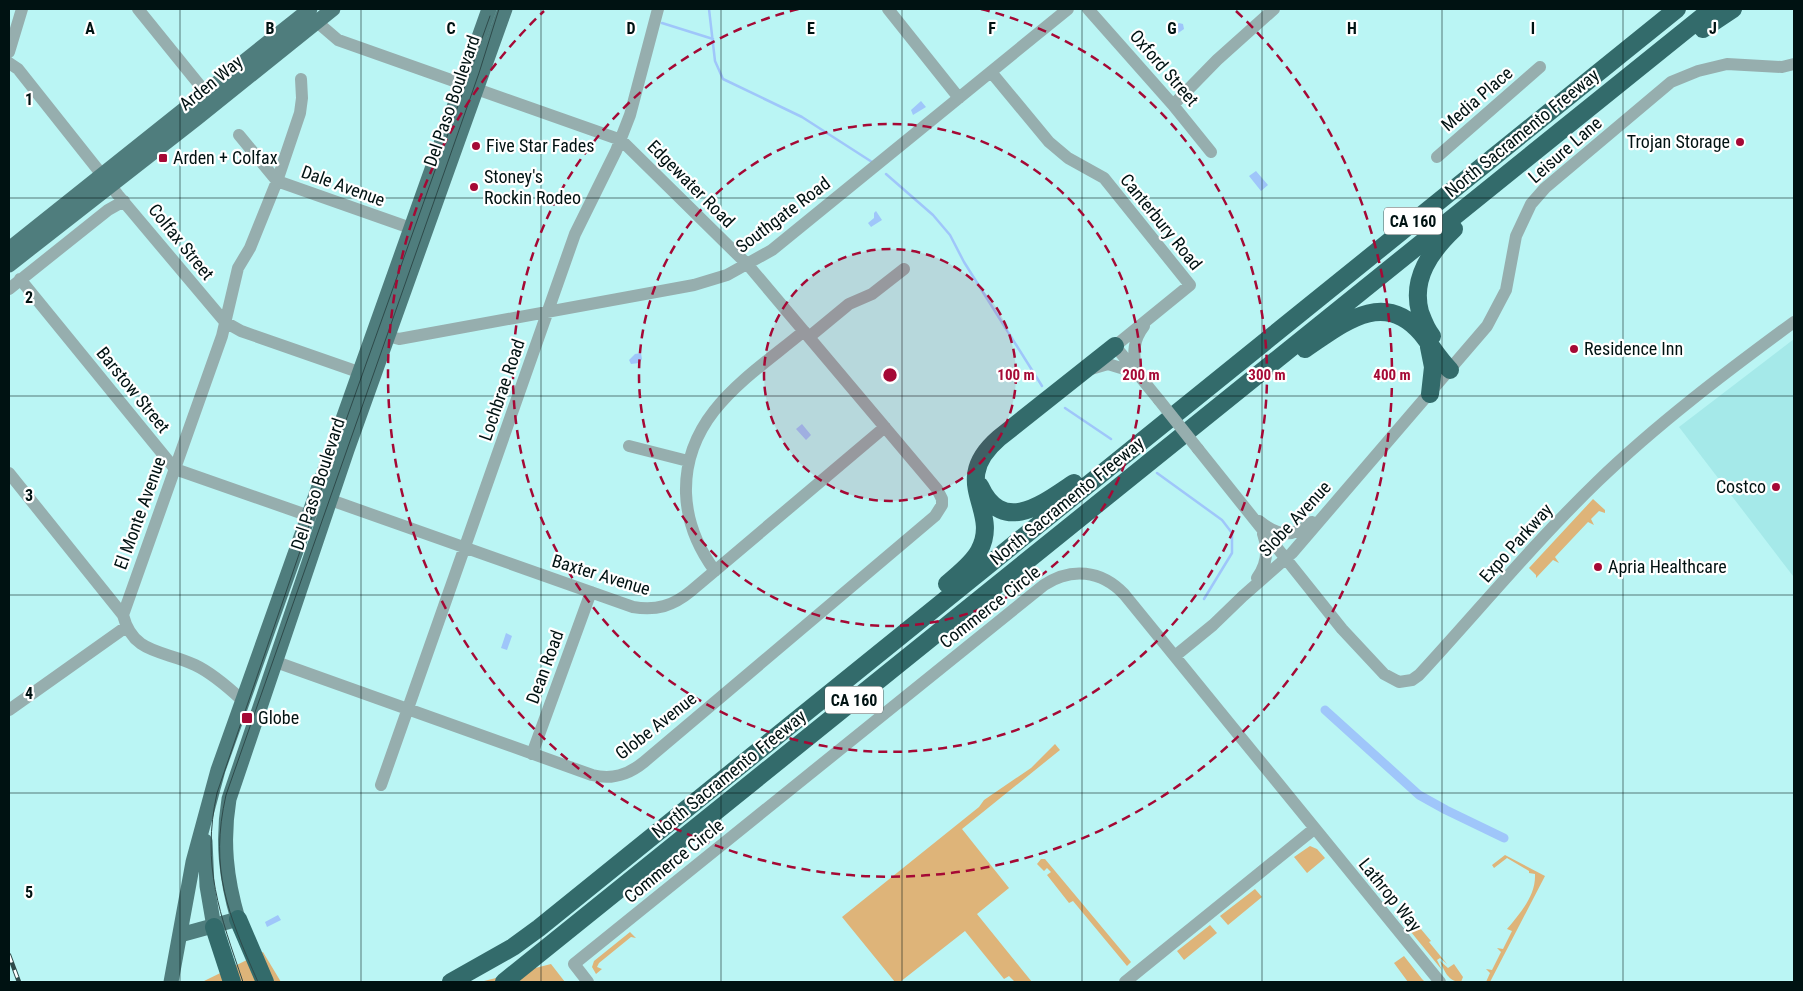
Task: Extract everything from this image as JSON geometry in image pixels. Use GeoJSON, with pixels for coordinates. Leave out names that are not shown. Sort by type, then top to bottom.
{"type":"FeatureCollection","features":[{"type":"Feature","properties":{"kind":"highway","name":"North Sacramento Freeway"},"geometry":{"type":"LineString","coordinates":[[451,982],[513,948],[539,928],[1677,9]]}},
{"type":"Feature","properties":{"kind":"highway","name":"North Sacramento Freeway"},"geometry":{"type":"LineString","coordinates":[[504,982],[1203,417],[1712,9]]}},
{"type":"Feature","properties":{"kind":"highway"},"geometry":{"type":"LineString","coordinates":[[1607,93],[1733,9]]}},
{"type":"Feature","properties":{"kind":"highway"},"geometry":{"type":"LineString","coordinates":[[1454,365],[1429,334],[1423,321],[1418,289],[1424,266],[1436,246],[1540,146]]}},
{"type":"Feature","properties":{"kind":"highway"},"geometry":{"type":"LineString","coordinates":[[1203,417],[1355,316],[1379,312],[1395,315],[1413,325],[1428,344],[1454,365]]}},
{"type":"Feature","properties":{"kind":"highway"},"geometry":{"type":"LineString","coordinates":[[1428,344],[1433,367],[1430,394]]}},
{"type":"Feature","properties":{"kind":"highway"},"geometry":{"type":"LineString","coordinates":[[830,693],[976,556],[983,543],[985,528],[976,492],[976,477],[980,460],[991,446],[1115,346]]}},
{"type":"Feature","properties":{"kind":"highway"},"geometry":{"type":"LineString","coordinates":[[976,477],[984,494],[993,505],[1006,512],[1021,512],[1037,507],[1150,434]]}},
{"type":"Feature","properties":{"kind":"highway"},"geometry":{"type":"LineString","coordinates":[[238,919],[265,982]]}},
{"type":"Feature","properties":{"kind":"highway"},"geometry":{"type":"LineString","coordinates":[[214,927],[232,982]]}},
{"type":"Feature","properties":{"kind":"main road","name":"Arden Way"},"geometry":{"type":"LineString","coordinates":[[106,179],[206,93],[310,13],[334,9]]}},
{"type":"Feature","properties":{"kind":"main road","name":"Del Paso Boulevard"},"geometry":{"type":"LineString","coordinates":[[470,87],[490,9]]}},
{"type":"Feature","properties":{"kind":"main road","name":"Del Paso Boulevard"},"geometry":{"type":"LineString","coordinates":[[171,982],[193,862],[218,770],[242,700],[309,516],[324,497],[470,87],[505,9]]}},
{"type":"Feature","properties":{"kind":"main road","name":"Arden Way"},"geometry":{"type":"LineString","coordinates":[[106,179],[183,130],[310,13]]}},
{"type":"Feature","properties":{"kind":"main road"},"geometry":{"type":"LineString","coordinates":[[9,249],[106,179]]}},
{"type":"Feature","properties":{"kind":"main road"},"geometry":{"type":"LineString","coordinates":[[9,265],[106,179]]}},
{"type":"Feature","properties":{"kind":"main road","name":"Del Paso Boulevard"},"geometry":{"type":"LineString","coordinates":[[238,919],[225,860],[226,818],[236,779],[325,522],[324,497]]}},
{"type":"Feature","properties":{"kind":"main road"},"geometry":{"type":"LineString","coordinates":[[206,817],[204,860],[214,927]]}},
{"type":"Feature","properties":{"kind":"main road"},"geometry":{"type":"LineString","coordinates":[[180,936],[238,919]]}},
{"type":"Feature","properties":{"kind":"street"},"geometry":{"type":"LineString","coordinates":[[9,52],[22,9]]}},
{"type":"Feature","properties":{"kind":"street"},"geometry":{"type":"LineString","coordinates":[[138,9],[206,93]]}},
{"type":"Feature","properties":{"kind":"street","name":"Lochbrae Road"},"geometry":{"type":"LineString","coordinates":[[381,785],[583,215],[621,140],[639,85],[658,9]]}},
{"type":"Feature","properties":{"kind":"street"},"geometry":{"type":"LineString","coordinates":[[888,9],[958,98]]}},
{"type":"Feature","properties":{"kind":"street","name":"Southgate Road"},"geometry":{"type":"LineString","coordinates":[[381,336],[399,339],[694,285],[727,275],[772,250],[1068,9]]}},
{"type":"Feature","properties":{"kind":"street","name":"Oxford Street"},"geometry":{"type":"LineString","coordinates":[[1088,9],[1173,105],[1211,152]]}},
{"type":"Feature","properties":{"kind":"street"},"geometry":{"type":"LineString","coordinates":[[1173,105],[1217,60],[1274,9]]}},
{"type":"Feature","properties":{"kind":"street","name":"Edgewater Road"},"geometry":{"type":"LineString","coordinates":[[310,13],[338,40],[621,140],[748,264],[937,488],[942,499],[942,505]]}},
{"type":"Feature","properties":{"kind":"street","name":"Colfax Street"},"geometry":{"type":"LineString","coordinates":[[9,63],[18,69],[106,179],[225,322],[241,332],[367,375]]}},
{"type":"Feature","properties":{"kind":"street","name":"Leisure Lane"},"geometry":{"type":"LineString","coordinates":[[1430,394],[1487,326],[1499,308],[1509,281],[1516,236],[1531,204],[1545,188],[1671,82],[1698,71],[1727,64],[1782,67],[1794,64]]}},
{"type":"Feature","properties":{"kind":"street","name":"Media Place"},"geometry":{"type":"LineString","coordinates":[[1437,157],[1540,67]]}},
{"type":"Feature","properties":{"kind":"street","name":"Canterbury Road"},"geometry":{"type":"LineString","coordinates":[[991,72],[1049,142],[1068,158],[1104,178],[1190,285],[1115,346]]}},
{"type":"Feature","properties":{"kind":"street","name":"El Monte Avenue"},"geometry":{"type":"LineString","coordinates":[[207,302],[224,297],[250,248],[277,181],[300,113],[302,98],[301,79]]}},
{"type":"Feature","properties":{"kind":"street","name":"Dale Avenue"},"geometry":{"type":"LineString","coordinates":[[239,135],[277,181],[418,231]]}},
{"type":"Feature","properties":{"kind":"street"},"geometry":{"type":"LineString","coordinates":[[9,289],[108,210],[124,200]]}},
{"type":"Feature","properties":{"kind":"street"},"geometry":{"type":"LineString","coordinates":[[715,570],[696,541],[686,501],[688,461],[697,436],[718,404],[806,334],[850,304],[872,294],[904,269]]}},
{"type":"Feature","properties":{"kind":"street","name":"El Monte Avenue"},"geometry":{"type":"LineString","coordinates":[[124,621],[225,322],[236,274]]}},
{"type":"Feature","properties":{"kind":"street","name":"Barstow Street"},"geometry":{"type":"LineString","coordinates":[[20,279],[175,469]]}},
{"type":"Feature","properties":{"kind":"street"},"geometry":{"type":"LineString","coordinates":[[1136,373],[1133,352],[1140,330],[1152,315]]}},
{"type":"Feature","properties":{"kind":"street","name":"Expo Parkway"},"geometry":{"type":"LineString","coordinates":[[1286,559],[1348,635],[1384,674],[1399,682],[1412,680],[1568,511],[1612,467],[1682,408],[1794,322]]}},
{"type":"Feature","properties":{"kind":"street"},"geometry":{"type":"LineString","coordinates":[[1115,346],[1286,559]]}},
{"type":"Feature","properties":{"kind":"street"},"geometry":{"type":"LineString","coordinates":[[1078,376],[1108,364],[1121,366],[1136,373]]}},
{"type":"Feature","properties":{"kind":"street","name":"Slobe Avenue"},"geometry":{"type":"LineString","coordinates":[[1175,656],[1213,625],[1247,592],[1286,559],[1430,394]]}},
{"type":"Feature","properties":{"kind":"street","name":"Baxter Avenue"},"geometry":{"type":"LineString","coordinates":[[324,497],[634,607],[658,608],[682,598],[885,428]]}},
{"type":"Feature","properties":{"kind":"street"},"geometry":{"type":"LineString","coordinates":[[629,446],[688,461]]}},
{"type":"Feature","properties":{"kind":"street"},"geometry":{"type":"LineString","coordinates":[[175,469],[325,522]]}},
{"type":"Feature","properties":{"kind":"street"},"geometry":{"type":"LineString","coordinates":[[9,473],[124,621],[138,643],[200,668],[242,700]]}},
{"type":"Feature","properties":{"kind":"street","name":"Globe Avenue"},"geometry":{"type":"LineString","coordinates":[[276,662],[532,754],[599,776],[615,777],[636,768],[928,522],[940,511],[942,505]]}},
{"type":"Feature","properties":{"kind":"street"},"geometry":{"type":"LineString","coordinates":[[1249,514],[1268,528],[1292,534],[1327,513]]}},
{"type":"Feature","properties":{"kind":"street"},"geometry":{"type":"LineString","coordinates":[[1247,592],[1264,568],[1266,560],[1266,548],[1262,531]]}},
{"type":"Feature","properties":{"kind":"street","name":"Commerce Circle"},"geometry":{"type":"LineString","coordinates":[[588,982],[574,964],[1052,580],[1064,575],[1086,573],[1111,582],[1127,597],[1314,829]]}},
{"type":"Feature","properties":{"kind":"street","name":"Dean Road"},"geometry":{"type":"LineString","coordinates":[[532,754],[591,592]]}},
{"type":"Feature","properties":{"kind":"street"},"geometry":{"type":"LineString","coordinates":[[9,710],[124,621]]}},
{"type":"Feature","properties":{"kind":"street"},"geometry":{"type":"LineString","coordinates":[[1125,982],[1314,829]]}},
{"type":"Feature","properties":{"kind":"street","name":"Lathrop Way"},"geometry":{"type":"LineString","coordinates":[[1314,829],[1440,982]]}},
{"type":"Feature","properties":{"kind":"shaded area"},"geometry":{"type":"Polygon","coordinates":[[[1179,23],[1183,24],[1184,29],[1174,36],[1170,30],[1179,23]]]}},
{"type":"Feature","properties":{"kind":"shaded area"},"geometry":{"type":"Polygon","coordinates":[[[921,101],[926,107],[913,115],[911,110],[921,101]]]}},
{"type":"Feature","properties":{"kind":"shaded area"},"geometry":{"type":"Polygon","coordinates":[[[1256,171],[1268,185],[1261,191],[1249,176],[1256,171]]]}},
{"type":"Feature","properties":{"kind":"shaded area"},"geometry":{"type":"Polygon","coordinates":[[[876,211],[882,220],[871,227],[868,223],[874,218],[876,211]]]}},
{"type":"Feature","properties":{"kind":"shaded area"},"geometry":{"type":"Polygon","coordinates":[[[1794,339],[1794,576],[1793,576],[1679,427],[1794,339]]]}},
{"type":"Feature","properties":{"kind":"shaded area"},"geometry":{"type":"Polygon","coordinates":[[[641,353],[642,359],[639,363],[631,364],[629,360],[635,354],[641,353]]]}},
{"type":"Feature","properties":{"kind":"shaded area"},"geometry":{"type":"Polygon","coordinates":[[[802,424],[811,435],[806,440],[796,429],[802,424]]]}},
{"type":"Feature","properties":{"kind":"shaded area"},"geometry":{"type":"Polygon","coordinates":[[[1593,499],[1605,510],[1605,513],[1599,511],[1591,519],[1594,525],[1588,522],[1555,557],[1559,563],[1553,560],[1536,578],[1536,575],[1529,568],[1593,499]]]}},
{"type":"Feature","properties":{"kind":"shaded area"},"geometry":{"type":"Polygon","coordinates":[[[506,633],[512,636],[507,650],[501,648],[506,633]]]}},
{"type":"Feature","properties":{"kind":"shaded area"},"geometry":{"type":"Polygon","coordinates":[[[1055,744],[1060,750],[962,829],[1009,888],[977,914],[1032,982],[1015,982],[1009,976],[1004,979],[965,931],[900,982],[895,982],[842,917],[979,807],[984,800],[1031,768],[1055,744]]]}},
{"type":"Feature","properties":{"kind":"shaded area"},"geometry":{"type":"Polygon","coordinates":[[[1310,846],[1317,849],[1325,858],[1307,873],[1294,857],[1310,846]]]}},
{"type":"Feature","properties":{"kind":"shaded area"},"geometry":{"type":"Polygon","coordinates":[[[1505,855],[1545,876],[1490,982],[1486,982],[1490,973],[1486,969],[1492,970],[1501,952],[1497,948],[1503,949],[1512,931],[1507,929],[1526,904],[1535,882],[1535,874],[1529,873],[1529,871],[1507,858],[1494,868],[1492,865],[1505,855]]]}},
{"type":"Feature","properties":{"kind":"shaded area"},"geometry":{"type":"Polygon","coordinates":[[[1041,859],[1045,859],[1131,962],[1127,966],[1073,901],[1069,903],[1047,875],[1051,872],[1047,868],[1044,871],[1037,864],[1041,859]]]}},
{"type":"Feature","properties":{"kind":"shaded area"},"geometry":{"type":"Polygon","coordinates":[[[1255,889],[1262,897],[1228,925],[1220,916],[1255,889]]]}},
{"type":"Feature","properties":{"kind":"shaded area"},"geometry":{"type":"Polygon","coordinates":[[[278,915],[281,920],[267,927],[265,922],[278,915]]]}},
{"type":"Feature","properties":{"kind":"shaded area"},"geometry":{"type":"Polygon","coordinates":[[[1210,925],[1217,933],[1184,960],[1177,951],[1210,925]]]}},
{"type":"Feature","properties":{"kind":"shaded area"},"geometry":{"type":"Polygon","coordinates":[[[1421,925],[1420,928],[1431,941],[1429,942],[1447,964],[1440,958],[1437,960],[1442,970],[1411,932],[1421,925]]]}},
{"type":"Feature","properties":{"kind":"shaded area"},"geometry":{"type":"Polygon","coordinates":[[[630,932],[636,938],[631,937],[599,963],[597,967],[602,969],[596,974],[592,967],[594,961],[630,932]]]}},
{"type":"Feature","properties":{"kind":"shaded area"},"geometry":{"type":"Polygon","coordinates":[[[263,952],[281,982],[202,982],[263,952]]]}},
{"type":"Feature","properties":{"kind":"shaded area"},"geometry":{"type":"Polygon","coordinates":[[[1404,956],[1425,982],[1408,982],[1394,963],[1404,956]]]}},
{"type":"Feature","properties":{"kind":"shaded area"},"geometry":{"type":"Polygon","coordinates":[[[1440,961],[1448,968],[1454,964],[1463,977],[1461,982],[1450,978],[1440,961]]]}},
{"type":"Feature","properties":{"kind":"shaded area"},"geometry":{"type":"Polygon","coordinates":[[[551,964],[565,982],[480,982],[551,964]]]}},
{"type":"Feature","properties":{"kind":"waterway"},"geometry":{"type":"LineString","coordinates":[[709,9],[715,61],[723,79],[802,117],[872,162]]}},
{"type":"Feature","properties":{"kind":"waterway"},"geometry":{"type":"LineString","coordinates":[[662,23],[713,39]]}},
{"type":"Feature","properties":{"kind":"waterway"},"geometry":{"type":"LineString","coordinates":[[886,174],[933,215],[950,235],[964,262],[1042,386]]}},
{"type":"Feature","properties":{"kind":"waterway"},"geometry":{"type":"LineString","coordinates":[[1065,408],[1111,439]]}},
{"type":"Feature","properties":{"kind":"waterway"},"geometry":{"type":"LineString","coordinates":[[1157,473],[1222,520],[1232,533],[1232,553],[1204,599]]}},
{"type":"Feature","properties":{"kind":"waterway"},"geometry":{"type":"LineString","coordinates":[[1325,710],[1419,795],[1504,838]]}},
{"type":"Feature","properties":{"kind":"tram line"},"geometry":{"type":"LineString","coordinates":[[258,982],[238,935],[224,891],[220,846],[221,822],[226,795],[479,73],[499,9]]}},
{"type":"Feature","properties":{"kind":"tram line"},"geometry":{"type":"LineString","coordinates":[[243,982],[220,912],[215,889],[211,844],[217,793],[319,496],[490,16]]}},
{"type":"Feature","properties":{"kind":"railway"},"geometry":{"type":"LineString","coordinates":[[9,955],[19,982]]}},
{"type":"Feature","properties":{"kind":"place","name":"Trojan Storage"},"geometry":{"type":"Point","coordinates":[1740,142]}},
{"type":"Feature","properties":{"kind":"place","name":"Five Star Fades"},"geometry":{"type":"Point","coordinates":[476,146]}},
{"type":"Feature","properties":{"kind":"place","name":"Arden + Colfax"},"geometry":{"type":"Point","coordinates":[163,158]}},
{"type":"Feature","properties":{"kind":"place","name":"Stoney's Rockin Rodeo"},"geometry":{"type":"Point","coordinates":[474,187]}},
{"type":"Feature","properties":{"kind":"place","name":"Residence Inn"},"geometry":{"type":"Point","coordinates":[1574,349]}},
{"type":"Feature","properties":{"kind":"place","name":"Costco"},"geometry":{"type":"Point","coordinates":[1776,487]}},
{"type":"Feature","properties":{"kind":"place","name":"Apria Healthcare"},"geometry":{"type":"Point","coordinates":[1598,567]}},
{"type":"Feature","properties":{"kind":"place","name":"Globe"},"geometry":{"type":"Point","coordinates":[247,718]}}]}
